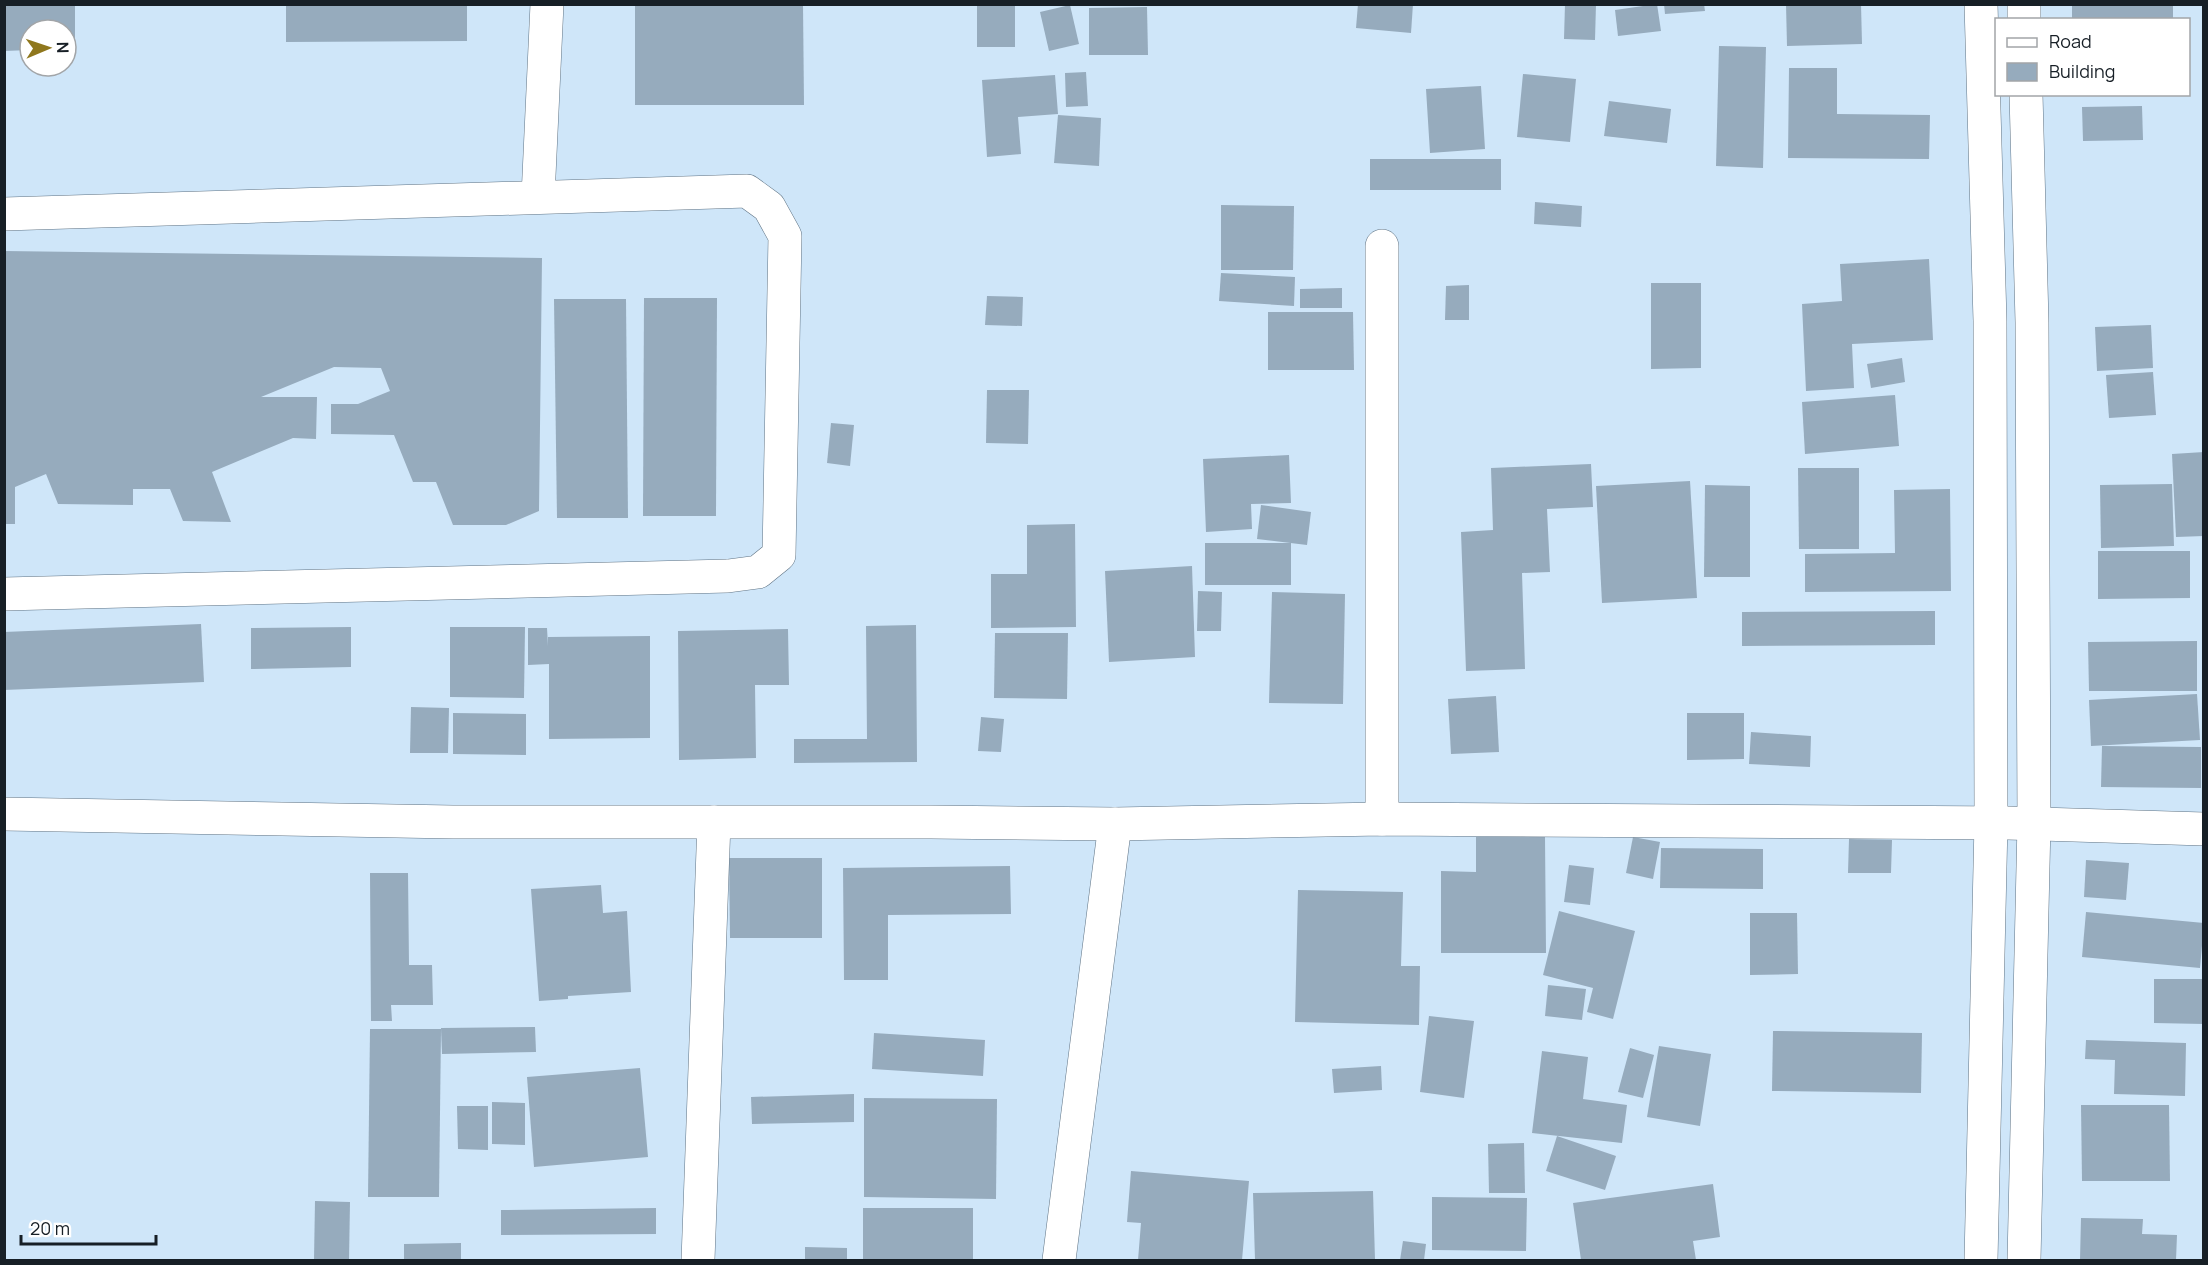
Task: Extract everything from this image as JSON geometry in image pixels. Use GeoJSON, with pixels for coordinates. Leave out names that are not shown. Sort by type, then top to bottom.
{"type":"FeatureCollection","features":[{"type":"Feature","properties":{"kind":"street"},"geometry":{"type":"LineString","coordinates":[[538,197],[547,4]]}},
{"type":"Feature","properties":{"kind":"street"},"geometry":{"type":"LineString","coordinates":[[1981,4],[1990,321],[1991,823],[1981,1260]]}},
{"type":"Feature","properties":{"kind":"street"},"geometry":{"type":"LineString","coordinates":[[2024,1260],[2034,823],[2032,334],[2026,96]]}},
{"type":"Feature","properties":{"kind":"street"},"geometry":{"type":"LineString","coordinates":[[4,214],[747,191],[769,207],[785,236],[779,555],[758,572],[728,576],[4,594]]}},
{"type":"Feature","properties":{"kind":"street"},"geometry":{"type":"LineString","coordinates":[[1382,246],[1382,819]]}},
{"type":"Feature","properties":{"kind":"street"},"geometry":{"type":"LineString","coordinates":[[4,814],[453,822],[1115,824],[1382,819],[2034,823],[2204,828]]}},
{"type":"Feature","properties":{"kind":"street"},"geometry":{"type":"LineString","coordinates":[[698,1260],[714,822]]}},
{"type":"Feature","properties":{"kind":"street"},"geometry":{"type":"LineString","coordinates":[[1059,1260],[1115,824]]}},
{"type":"Feature","properties":{"kind":"building"},"geometry":{"type":"Polygon","coordinates":[[[4,4],[75,4],[75,18],[18,18],[18,50],[4,51],[4,4]]]}},
{"type":"Feature","properties":{"kind":"building"},"geometry":{"type":"Polygon","coordinates":[[[286,4],[467,4],[467,41],[286,42],[286,4]]]}},
{"type":"Feature","properties":{"kind":"building"},"geometry":{"type":"Polygon","coordinates":[[[635,4],[803,4],[804,105],[635,105],[635,4]]]}},
{"type":"Feature","properties":{"kind":"building"},"geometry":{"type":"Polygon","coordinates":[[[977,4],[1015,4],[1015,47],[977,47],[977,4]]]}},
{"type":"Feature","properties":{"kind":"building"},"geometry":{"type":"Polygon","coordinates":[[[1358,4],[1413,4],[1411,33],[1356,28],[1358,4]]]}},
{"type":"Feature","properties":{"kind":"building"},"geometry":{"type":"Polygon","coordinates":[[[1565,4],[1596,4],[1595,40],[1564,39],[1565,4]]]}},
{"type":"Feature","properties":{"kind":"building"},"geometry":{"type":"Polygon","coordinates":[[[1657,4],[1661,31],[1618,36],[1615,10],[1657,4]]]}},
{"type":"Feature","properties":{"kind":"building"},"geometry":{"type":"Polygon","coordinates":[[[1664,4],[1704,4],[1705,11],[1665,14],[1664,4]]]}},
{"type":"Feature","properties":{"kind":"building"},"geometry":{"type":"Polygon","coordinates":[[[1786,4],[1861,4],[1862,44],[1787,46],[1786,4]]]}},
{"type":"Feature","properties":{"kind":"building"},"geometry":{"type":"Polygon","coordinates":[[[2072,4],[2173,4],[2173,18],[2072,18],[2072,4]]]}},
{"type":"Feature","properties":{"kind":"building"},"geometry":{"type":"Polygon","coordinates":[[[1070,5],[1079,44],[1049,51],[1040,12],[1070,5]]]}},
{"type":"Feature","properties":{"kind":"building"},"geometry":{"type":"Polygon","coordinates":[[[1147,7],[1148,55],[1089,55],[1089,8],[1147,7]]]}},
{"type":"Feature","properties":{"kind":"building"},"geometry":{"type":"Polygon","coordinates":[[[1719,46],[1766,47],[1763,168],[1716,166],[1719,46]]]}},
{"type":"Feature","properties":{"kind":"building"},"geometry":{"type":"Polygon","coordinates":[[[1789,68],[1837,68],[1837,114],[1930,115],[1929,159],[1788,158],[1789,68]]]}},
{"type":"Feature","properties":{"kind":"building"},"geometry":{"type":"Polygon","coordinates":[[[1086,72],[1088,106],[1066,107],[1065,73],[1086,72]]]}},
{"type":"Feature","properties":{"kind":"building"},"geometry":{"type":"Polygon","coordinates":[[[1523,74],[1576,79],[1570,142],[1517,137],[1523,74]]]}},
{"type":"Feature","properties":{"kind":"building"},"geometry":{"type":"Polygon","coordinates":[[[1055,75],[1058,114],[1018,117],[1021,154],[987,157],[982,80],[1055,75]]]}},
{"type":"Feature","properties":{"kind":"building"},"geometry":{"type":"Polygon","coordinates":[[[1481,86],[1485,149],[1430,153],[1426,89],[1481,86]]]}},
{"type":"Feature","properties":{"kind":"building"},"geometry":{"type":"Polygon","coordinates":[[[1609,101],[1671,109],[1667,143],[1604,136],[1609,101]]]}},
{"type":"Feature","properties":{"kind":"building"},"geometry":{"type":"Polygon","coordinates":[[[2142,106],[2143,140],[2083,141],[2082,107],[2142,106]]]}},
{"type":"Feature","properties":{"kind":"building"},"geometry":{"type":"Polygon","coordinates":[[[1058,115],[1101,118],[1099,166],[1054,163],[1058,115]]]}},
{"type":"Feature","properties":{"kind":"building"},"geometry":{"type":"Polygon","coordinates":[[[1370,159],[1501,159],[1501,190],[1370,190],[1370,159]]]}},
{"type":"Feature","properties":{"kind":"building"},"geometry":{"type":"Polygon","coordinates":[[[1535,202],[1582,206],[1581,227],[1534,224],[1535,202]]]}},
{"type":"Feature","properties":{"kind":"building"},"geometry":{"type":"Polygon","coordinates":[[[1221,205],[1294,206],[1293,270],[1221,270],[1221,205]]]}},
{"type":"Feature","properties":{"kind":"building"},"geometry":{"type":"Polygon","coordinates":[[[4,251],[542,258],[539,511],[506,525],[453,525],[436,482],[413,482],[394,435],[331,434],[331,404],[358,404],[390,391],[381,368],[334,367],[261,397],[317,397],[316,439],[293,438],[212,472],[231,522],[183,521],[170,489],[133,489],[133,505],[58,504],[46,474],[15,487],[15,524],[4,524],[4,251]]]}},
{"type":"Feature","properties":{"kind":"building"},"geometry":{"type":"Polygon","coordinates":[[[1929,259],[1933,340],[1852,344],[1854,388],[1806,391],[1802,304],[1842,301],[1840,264],[1929,259]]]}},
{"type":"Feature","properties":{"kind":"building"},"geometry":{"type":"Polygon","coordinates":[[[1221,273],[1295,277],[1294,306],[1219,301],[1221,273]]]}},
{"type":"Feature","properties":{"kind":"building"},"geometry":{"type":"Polygon","coordinates":[[[1651,283],[1701,283],[1701,368],[1651,369],[1651,283]]]}},
{"type":"Feature","properties":{"kind":"building"},"geometry":{"type":"Polygon","coordinates":[[[1469,285],[1469,320],[1445,320],[1446,286],[1469,285]]]}},
{"type":"Feature","properties":{"kind":"building"},"geometry":{"type":"Polygon","coordinates":[[[1342,288],[1342,308],[1300,308],[1300,289],[1342,288]]]}},
{"type":"Feature","properties":{"kind":"building"},"geometry":{"type":"Polygon","coordinates":[[[987,296],[1023,297],[1022,326],[985,325],[987,296]]]}},
{"type":"Feature","properties":{"kind":"building"},"geometry":{"type":"Polygon","coordinates":[[[644,298],[717,298],[716,516],[643,516],[644,298]]]}},
{"type":"Feature","properties":{"kind":"building"},"geometry":{"type":"Polygon","coordinates":[[[554,299],[626,299],[628,518],[557,518],[554,299]]]}},
{"type":"Feature","properties":{"kind":"building"},"geometry":{"type":"Polygon","coordinates":[[[1268,312],[1353,312],[1354,370],[1268,370],[1268,312]]]}},
{"type":"Feature","properties":{"kind":"building"},"geometry":{"type":"Polygon","coordinates":[[[2151,325],[2153,368],[2097,371],[2095,327],[2151,325]]]}},
{"type":"Feature","properties":{"kind":"building"},"geometry":{"type":"Polygon","coordinates":[[[1902,358],[1905,382],[1871,388],[1867,364],[1902,358]]]}},
{"type":"Feature","properties":{"kind":"building"},"geometry":{"type":"Polygon","coordinates":[[[2153,372],[2156,415],[2109,418],[2106,375],[2153,372]]]}},
{"type":"Feature","properties":{"kind":"building"},"geometry":{"type":"Polygon","coordinates":[[[987,390],[1029,390],[1028,444],[986,443],[987,390]]]}},
{"type":"Feature","properties":{"kind":"building"},"geometry":{"type":"Polygon","coordinates":[[[1895,395],[1899,446],[1805,454],[1802,402],[1895,395]]]}},
{"type":"Feature","properties":{"kind":"building"},"geometry":{"type":"Polygon","coordinates":[[[831,423],[854,425],[850,466],[827,463],[831,423]]]}},
{"type":"Feature","properties":{"kind":"building"},"geometry":{"type":"Polygon","coordinates":[[[2204,452],[2204,536],[2176,537],[2172,454],[2204,452]]]}},
{"type":"Feature","properties":{"kind":"building"},"geometry":{"type":"Polygon","coordinates":[[[1289,455],[1291,503],[1251,504],[1252,529],[1206,532],[1203,459],[1289,455]]]}},
{"type":"Feature","properties":{"kind":"building"},"geometry":{"type":"Polygon","coordinates":[[[1591,464],[1593,507],[1547,509],[1550,572],[1522,573],[1525,669],[1466,671],[1461,532],[1493,530],[1491,468],[1591,464]]]}},
{"type":"Feature","properties":{"kind":"building"},"geometry":{"type":"Polygon","coordinates":[[[1798,468],[1859,468],[1859,549],[1799,549],[1798,468]]]}},
{"type":"Feature","properties":{"kind":"building"},"geometry":{"type":"Polygon","coordinates":[[[1690,481],[1697,598],[1602,603],[1596,486],[1690,481]]]}},
{"type":"Feature","properties":{"kind":"building"},"geometry":{"type":"Polygon","coordinates":[[[2172,484],[2174,546],[2101,548],[2100,485],[2172,484]]]}},
{"type":"Feature","properties":{"kind":"building"},"geometry":{"type":"Polygon","coordinates":[[[1705,485],[1750,486],[1750,577],[1704,577],[1705,485]]]}},
{"type":"Feature","properties":{"kind":"building"},"geometry":{"type":"Polygon","coordinates":[[[1950,489],[1951,591],[1805,592],[1805,554],[1895,553],[1894,490],[1950,489]]]}},
{"type":"Feature","properties":{"kind":"building"},"geometry":{"type":"Polygon","coordinates":[[[1261,505],[1311,512],[1307,545],[1257,539],[1261,505]]]}},
{"type":"Feature","properties":{"kind":"building"},"geometry":{"type":"Polygon","coordinates":[[[1075,524],[1076,627],[991,628],[991,574],[1027,574],[1027,525],[1075,524]]]}},
{"type":"Feature","properties":{"kind":"building"},"geometry":{"type":"Polygon","coordinates":[[[1205,543],[1291,543],[1291,585],[1205,585],[1205,543]]]}},
{"type":"Feature","properties":{"kind":"building"},"geometry":{"type":"Polygon","coordinates":[[[2098,551],[2190,551],[2190,598],[2098,599],[2098,551]]]}},
{"type":"Feature","properties":{"kind":"building"},"geometry":{"type":"Polygon","coordinates":[[[1192,566],[1195,657],[1109,662],[1105,571],[1192,566]]]}},
{"type":"Feature","properties":{"kind":"building"},"geometry":{"type":"Polygon","coordinates":[[[1198,591],[1222,592],[1221,631],[1197,631],[1198,591]]]}},
{"type":"Feature","properties":{"kind":"building"},"geometry":{"type":"Polygon","coordinates":[[[1272,592],[1345,594],[1343,704],[1269,703],[1272,592]]]}},
{"type":"Feature","properties":{"kind":"building"},"geometry":{"type":"Polygon","coordinates":[[[1935,611],[1935,645],[1742,646],[1742,612],[1935,611]]]}},
{"type":"Feature","properties":{"kind":"building"},"geometry":{"type":"Polygon","coordinates":[[[201,624],[204,682],[4,690],[4,632],[201,624]]]}},
{"type":"Feature","properties":{"kind":"building"},"geometry":{"type":"Polygon","coordinates":[[[916,625],[917,762],[794,763],[794,739],[867,739],[866,626],[916,625]]]}},
{"type":"Feature","properties":{"kind":"building"},"geometry":{"type":"Polygon","coordinates":[[[351,627],[351,667],[251,669],[251,628],[351,627]]]}},
{"type":"Feature","properties":{"kind":"building"},"geometry":{"type":"Polygon","coordinates":[[[450,627],[525,627],[524,698],[450,697],[450,627]]]}},
{"type":"Feature","properties":{"kind":"building"},"geometry":{"type":"Polygon","coordinates":[[[528,628],[547,628],[548,646],[548,637],[650,636],[650,738],[549,739],[549,664],[528,665],[528,628]]]}},
{"type":"Feature","properties":{"kind":"building"},"geometry":{"type":"Polygon","coordinates":[[[788,629],[789,685],[755,685],[756,758],[679,760],[678,631],[788,629]]]}},
{"type":"Feature","properties":{"kind":"building"},"geometry":{"type":"Polygon","coordinates":[[[995,633],[1068,633],[1067,699],[994,698],[995,633]]]}},
{"type":"Feature","properties":{"kind":"building"},"geometry":{"type":"Polygon","coordinates":[[[2197,641],[2197,691],[2089,691],[2088,642],[2197,641]]]}},
{"type":"Feature","properties":{"kind":"building"},"geometry":{"type":"Polygon","coordinates":[[[2197,694],[2200,740],[2091,746],[2089,700],[2197,694]]]}},
{"type":"Feature","properties":{"kind":"building"},"geometry":{"type":"Polygon","coordinates":[[[1496,696],[1499,752],[1451,754],[1448,699],[1496,696]]]}},
{"type":"Feature","properties":{"kind":"building"},"geometry":{"type":"Polygon","coordinates":[[[411,707],[449,708],[448,753],[410,753],[411,707]]]}},
{"type":"Feature","properties":{"kind":"building"},"geometry":{"type":"Polygon","coordinates":[[[453,713],[526,714],[526,755],[453,754],[453,713]]]}},
{"type":"Feature","properties":{"kind":"building"},"geometry":{"type":"Polygon","coordinates":[[[1687,713],[1744,713],[1744,759],[1687,760],[1687,713]]]}},
{"type":"Feature","properties":{"kind":"building"},"geometry":{"type":"Polygon","coordinates":[[[981,717],[1004,719],[1001,752],[978,751],[981,717]]]}},
{"type":"Feature","properties":{"kind":"building"},"geometry":{"type":"Polygon","coordinates":[[[1751,732],[1811,736],[1810,767],[1749,764],[1751,732]]]}},
{"type":"Feature","properties":{"kind":"building"},"geometry":{"type":"Polygon","coordinates":[[[2102,746],[2201,747],[2201,788],[2101,787],[2102,746]]]}},
{"type":"Feature","properties":{"kind":"building"},"geometry":{"type":"Polygon","coordinates":[[[1476,837],[1545,837],[1546,953],[1441,953],[1441,871],[1476,872],[1476,837]]]}},
{"type":"Feature","properties":{"kind":"building"},"geometry":{"type":"Polygon","coordinates":[[[1633,837],[1660,842],[1653,879],[1626,873],[1633,837]]]}},
{"type":"Feature","properties":{"kind":"building"},"geometry":{"type":"Polygon","coordinates":[[[1849,839],[1892,840],[1891,873],[1848,873],[1849,839]]]}},
{"type":"Feature","properties":{"kind":"building"},"geometry":{"type":"Polygon","coordinates":[[[1661,848],[1763,849],[1763,889],[1660,888],[1661,848]]]}},
{"type":"Feature","properties":{"kind":"building"},"geometry":{"type":"Polygon","coordinates":[[[729,858],[822,858],[822,938],[730,938],[729,858]]]}},
{"type":"Feature","properties":{"kind":"building"},"geometry":{"type":"Polygon","coordinates":[[[2086,860],[2129,863],[2126,900],[2084,897],[2086,860]]]}},
{"type":"Feature","properties":{"kind":"building"},"geometry":{"type":"Polygon","coordinates":[[[1569,865],[1594,868],[1590,905],[1564,902],[1569,865]]]}},
{"type":"Feature","properties":{"kind":"building"},"geometry":{"type":"Polygon","coordinates":[[[1010,866],[1011,914],[888,915],[888,980],[844,980],[843,868],[1010,866]]]}},
{"type":"Feature","properties":{"kind":"building"},"geometry":{"type":"Polygon","coordinates":[[[370,873],[408,873],[409,965],[432,965],[433,1005],[391,1005],[392,1021],[371,1021],[370,873]]]}},
{"type":"Feature","properties":{"kind":"building"},"geometry":{"type":"Polygon","coordinates":[[[601,885],[603,913],[627,911],[631,992],[568,996],[568,999],[539,1001],[531,889],[601,885]]]}},
{"type":"Feature","properties":{"kind":"building"},"geometry":{"type":"Polygon","coordinates":[[[1298,890],[1403,892],[1401,966],[1420,966],[1419,1025],[1295,1022],[1298,890]]]}},
{"type":"Feature","properties":{"kind":"building"},"geometry":{"type":"Polygon","coordinates":[[[1559,911],[1635,931],[1613,1019],[1587,1012],[1593,988],[1543,975],[1559,911]]]}},
{"type":"Feature","properties":{"kind":"building"},"geometry":{"type":"Polygon","coordinates":[[[2086,912],[2204,923],[2200,968],[2082,957],[2086,912]]]}},
{"type":"Feature","properties":{"kind":"building"},"geometry":{"type":"Polygon","coordinates":[[[1750,913],[1797,913],[1798,974],[1750,975],[1750,913]]]}},
{"type":"Feature","properties":{"kind":"building"},"geometry":{"type":"Polygon","coordinates":[[[2154,979],[2204,979],[2204,1024],[2154,1023],[2154,979]]]}},
{"type":"Feature","properties":{"kind":"building"},"geometry":{"type":"Polygon","coordinates":[[[1548,985],[1586,989],[1582,1020],[1545,1016],[1548,985]]]}},
{"type":"Feature","properties":{"kind":"building"},"geometry":{"type":"Polygon","coordinates":[[[1429,1016],[1474,1021],[1464,1098],[1420,1092],[1429,1016]]]}},
{"type":"Feature","properties":{"kind":"building"},"geometry":{"type":"Polygon","coordinates":[[[535,1027],[536,1052],[442,1054],[441,1028],[535,1027]]]}},
{"type":"Feature","properties":{"kind":"building"},"geometry":{"type":"Polygon","coordinates":[[[370,1029],[441,1029],[439,1197],[368,1197],[370,1029]]]}},
{"type":"Feature","properties":{"kind":"building"},"geometry":{"type":"Polygon","coordinates":[[[1773,1031],[1922,1033],[1921,1093],[1772,1091],[1773,1031]]]}},
{"type":"Feature","properties":{"kind":"building"},"geometry":{"type":"Polygon","coordinates":[[[874,1033],[985,1040],[983,1076],[872,1069],[874,1033]]]}},
{"type":"Feature","properties":{"kind":"building"},"geometry":{"type":"Polygon","coordinates":[[[2086,1040],[2186,1043],[2185,1096],[2114,1094],[2115,1060],[2085,1059],[2086,1040]]]}},
{"type":"Feature","properties":{"kind":"building"},"geometry":{"type":"Polygon","coordinates":[[[1659,1046],[1711,1054],[1700,1126],[1647,1117],[1659,1046]]]}},
{"type":"Feature","properties":{"kind":"building"},"geometry":{"type":"Polygon","coordinates":[[[1630,1048],[1654,1055],[1643,1098],[1618,1092],[1630,1048]]]}},
{"type":"Feature","properties":{"kind":"building"},"geometry":{"type":"Polygon","coordinates":[[[1542,1051],[1588,1057],[1583,1099],[1627,1105],[1622,1143],[1532,1133],[1542,1051]]]}},
{"type":"Feature","properties":{"kind":"building"},"geometry":{"type":"Polygon","coordinates":[[[1381,1066],[1382,1090],[1334,1093],[1332,1069],[1381,1066]]]}},
{"type":"Feature","properties":{"kind":"building"},"geometry":{"type":"Polygon","coordinates":[[[640,1068],[648,1157],[534,1167],[527,1077],[640,1068]]]}},
{"type":"Feature","properties":{"kind":"building"},"geometry":{"type":"Polygon","coordinates":[[[854,1094],[854,1122],[752,1124],[751,1097],[854,1094]]]}},
{"type":"Feature","properties":{"kind":"building"},"geometry":{"type":"Polygon","coordinates":[[[864,1098],[997,1099],[996,1199],[864,1197],[864,1098]]]}},
{"type":"Feature","properties":{"kind":"building"},"geometry":{"type":"Polygon","coordinates":[[[492,1102],[525,1103],[525,1145],[492,1144],[492,1102]]]}},
{"type":"Feature","properties":{"kind":"building"},"geometry":{"type":"Polygon","coordinates":[[[2081,1105],[2169,1105],[2170,1181],[2082,1181],[2081,1105]]]}},
{"type":"Feature","properties":{"kind":"building"},"geometry":{"type":"Polygon","coordinates":[[[457,1106],[488,1106],[488,1150],[458,1149],[457,1106]]]}},
{"type":"Feature","properties":{"kind":"building"},"geometry":{"type":"Polygon","coordinates":[[[1557,1136],[1616,1156],[1605,1190],[1546,1171],[1557,1136]]]}},
{"type":"Feature","properties":{"kind":"building"},"geometry":{"type":"Polygon","coordinates":[[[1524,1143],[1525,1193],[1489,1193],[1488,1144],[1524,1143]]]}},
{"type":"Feature","properties":{"kind":"building"},"geometry":{"type":"Polygon","coordinates":[[[1131,1171],[1249,1181],[1242,1260],[1138,1260],[1141,1223],[1127,1222],[1131,1171]]]}},
{"type":"Feature","properties":{"kind":"building"},"geometry":{"type":"Polygon","coordinates":[[[1713,1184],[1720,1237],[1693,1241],[1696,1260],[1581,1260],[1573,1203],[1713,1184]]]}},
{"type":"Feature","properties":{"kind":"building"},"geometry":{"type":"Polygon","coordinates":[[[1373,1191],[1375,1260],[1255,1260],[1253,1193],[1373,1191]]]}},
{"type":"Feature","properties":{"kind":"building"},"geometry":{"type":"Polygon","coordinates":[[[1432,1197],[1527,1198],[1526,1251],[1432,1250],[1432,1197]]]}},
{"type":"Feature","properties":{"kind":"building"},"geometry":{"type":"Polygon","coordinates":[[[315,1201],[350,1202],[349,1260],[314,1260],[315,1201]]]}},
{"type":"Feature","properties":{"kind":"building"},"geometry":{"type":"Polygon","coordinates":[[[656,1208],[656,1234],[501,1235],[501,1210],[656,1208]]]}},
{"type":"Feature","properties":{"kind":"building"},"geometry":{"type":"Polygon","coordinates":[[[863,1208],[973,1208],[973,1260],[863,1260],[863,1208]]]}},
{"type":"Feature","properties":{"kind":"building"},"geometry":{"type":"Polygon","coordinates":[[[2081,1218],[2143,1219],[2142,1234],[2177,1235],[2176,1260],[2080,1260],[2081,1218]]]}},
{"type":"Feature","properties":{"kind":"building"},"geometry":{"type":"Polygon","coordinates":[[[1403,1241],[1426,1244],[1424,1260],[1400,1260],[1403,1241]]]}},
{"type":"Feature","properties":{"kind":"building"},"geometry":{"type":"Polygon","coordinates":[[[461,1243],[461,1260],[404,1260],[404,1244],[461,1243]]]}},
{"type":"Feature","properties":{"kind":"building"},"geometry":{"type":"Polygon","coordinates":[[[805,1247],[847,1248],[847,1260],[805,1260],[805,1247]]]}}]}
